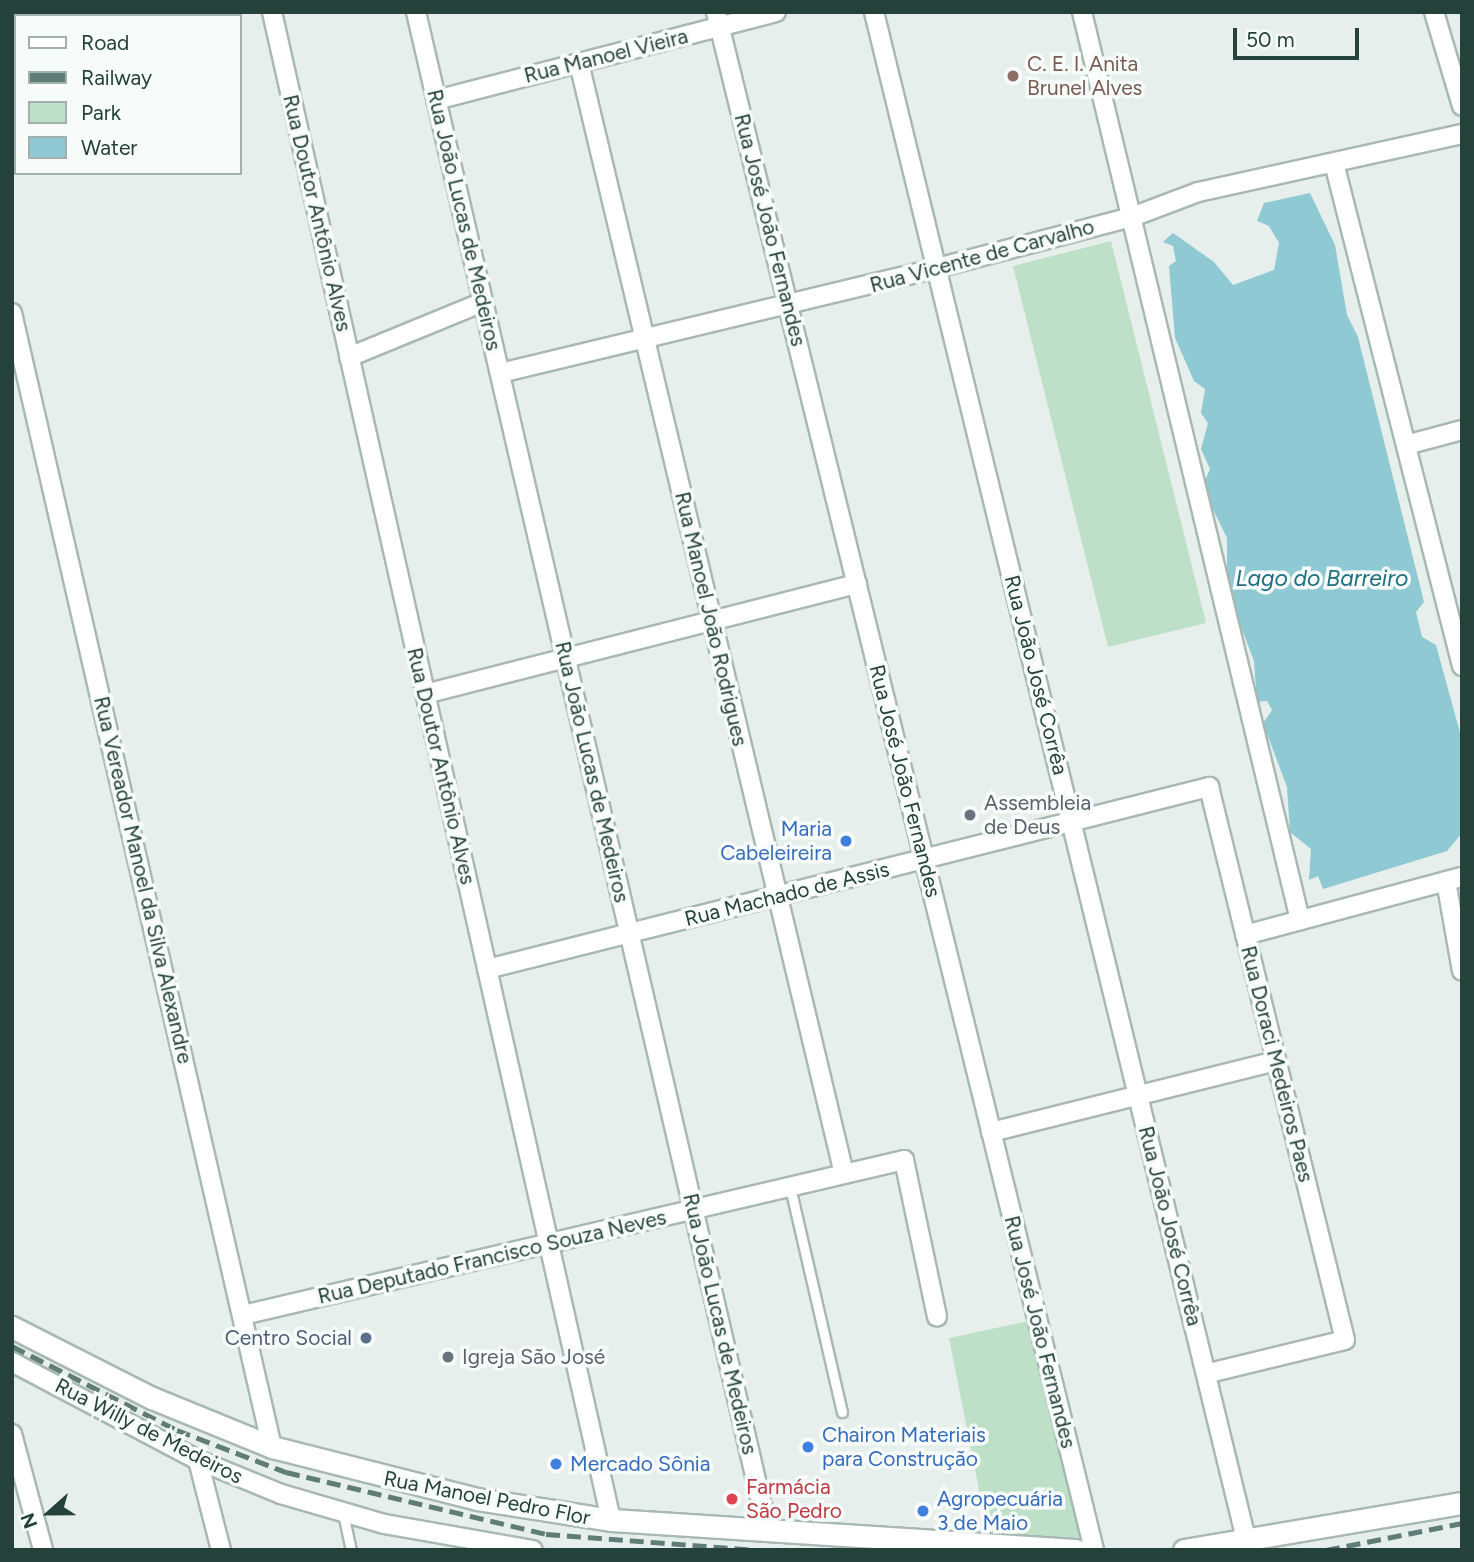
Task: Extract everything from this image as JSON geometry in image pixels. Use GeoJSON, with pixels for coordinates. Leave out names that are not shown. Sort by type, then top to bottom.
{"type":"FeatureCollection","features":[{"type":"Feature","properties":{"kind":"main road","name":"Rua Manoel Pedro Flor"},"geometry":{"type":"LineString","coordinates":[[12,1327],[152,1398],[272,1447],[477,1499],[611,1520],[1076,1550]]}},
{"type":"Feature","properties":{"kind":"main road"},"geometry":{"type":"LineString","coordinates":[[1184,1550],[1247,1543],[1462,1503]]}},
{"type":"Feature","properties":{"kind":"street","name":"Rua Doutor Antônio Alves"},"geometry":{"type":"LineString","coordinates":[[272,12],[611,1520]]}},
{"type":"Feature","properties":{"kind":"street","name":"Rua João Lucas de Medeiros"},"geometry":{"type":"LineString","coordinates":[[416,12],[768,1532]]}},
{"type":"Feature","properties":{"kind":"street","name":"Rua Manoel Vieira"},"geometry":{"type":"LineString","coordinates":[[436,100],[579,63],[718,19],[776,12]]}},
{"type":"Feature","properties":{"kind":"street","name":"Rua João José Corrêa"},"geometry":{"type":"LineString","coordinates":[[874,12],[1247,1543]]}},
{"type":"Feature","properties":{"kind":"street"},"geometry":{"type":"LineString","coordinates":[[1082,12],[1300,920]]}},
{"type":"Feature","properties":{"kind":"street"},"geometry":{"type":"LineString","coordinates":[[1434,12],[1462,106]]}},
{"type":"Feature","properties":{"kind":"street","name":"Rua José João Fernandes"},"geometry":{"type":"LineString","coordinates":[[718,19],[1094,1550]]}},
{"type":"Feature","properties":{"kind":"street","name":"Rua Manoel João Rodrigues"},"geometry":{"type":"LineString","coordinates":[[579,63],[844,1174]]}},
{"type":"Feature","properties":{"kind":"street","name":"Rua Vicente de Carvalho"},"geometry":{"type":"LineString","coordinates":[[500,373],[645,341],[937,268],[1132,217],[1198,192],[1462,134]]}},
{"type":"Feature","properties":{"kind":"street"},"geometry":{"type":"LineString","coordinates":[[1334,163],[1462,666]]}},
{"type":"Feature","properties":{"kind":"street"},"geometry":{"type":"LineString","coordinates":[[349,357],[483,302]]}},
{"type":"Feature","properties":{"kind":"street","name":"Rua Vereador Manoel da Silva Alexandre"},"geometry":{"type":"LineString","coordinates":[[12,313],[272,1447]]}},
{"type":"Feature","properties":{"kind":"street"},"geometry":{"type":"LineString","coordinates":[[1406,445],[1462,430]]}},
{"type":"Feature","properties":{"kind":"street"},"geometry":{"type":"LineString","coordinates":[[425,694],[857,584]]}},
{"type":"Feature","properties":{"kind":"street","name":"Rua Machado de Assis"},"geometry":{"type":"LineString","coordinates":[[487,969],[1209,787]]}},
{"type":"Feature","properties":{"kind":"street","name":"Rua Doraci Medeiros Paes"},"geometry":{"type":"LineString","coordinates":[[1206,1374],[1345,1340],[1209,787]]}},
{"type":"Feature","properties":{"kind":"street"},"geometry":{"type":"LineString","coordinates":[[1245,935],[1454,879],[1462,971]]}},
{"type":"Feature","properties":{"kind":"street"},"geometry":{"type":"LineString","coordinates":[[991,1132],[1276,1060]]}},
{"type":"Feature","properties":{"kind":"street","name":"Rua Deputado Francisco Souza Neves"},"geometry":{"type":"LineString","coordinates":[[243,1315],[904,1160],[937,1317]]}},
{"type":"Feature","properties":{"kind":"street","name":"Rua Willy de Medeiros"},"geometry":{"type":"LineString","coordinates":[[12,1362],[198,1460],[343,1513],[533,1550]]}},
{"type":"Feature","properties":{"kind":"street"},"geometry":{"type":"LineString","coordinates":[[12,1434],[43,1550]]}},
{"type":"Feature","properties":{"kind":"street"},"geometry":{"type":"LineString","coordinates":[[198,1460],[221,1550]]}},
{"type":"Feature","properties":{"kind":"lane"},"geometry":{"type":"LineString","coordinates":[[790,1187],[842,1412]]}},
{"type":"Feature","properties":{"kind":"lane"},"geometry":{"type":"LineString","coordinates":[[343,1513],[351,1550]]}},
{"type":"Feature","properties":{"kind":"green space"},"geometry":{"type":"Polygon","coordinates":[[[1111,241],[1206,623],[1108,647],[1013,266],[1111,241]]]}},
{"type":"Feature","properties":{"kind":"green space"},"geometry":{"type":"Polygon","coordinates":[[[1029,1321],[1083,1538],[988,1535],[949,1338],[1029,1321]]]}},
{"type":"Feature","properties":{"kind":"water","name":"Lago do Barreiro"},"geometry":{"type":"Polygon","coordinates":[[[1310,193],[1335,245],[1347,315],[1358,337],[1424,602],[1416,612],[1422,637],[1436,645],[1462,740],[1462,833],[1447,851],[1323,889],[1318,876],[1309,880],[1311,849],[1290,832],[1287,787],[1263,723],[1272,710],[1267,701],[1257,702],[1254,661],[1227,590],[1227,538],[1202,487],[1210,469],[1201,449],[1208,423],[1201,413],[1205,389],[1194,381],[1175,338],[1169,266],[1176,261],[1173,246],[1163,242],[1173,233],[1214,262],[1233,285],[1274,270],[1279,243],[1269,226],[1257,221],[1264,203],[1310,193]]]}},
{"type":"Feature","properties":{"kind":"railway"},"geometry":{"type":"LineString","coordinates":[[12,1346],[177,1430],[286,1472],[546,1534],[760,1550]]}},
{"type":"Feature","properties":{"kind":"railway"},"geometry":{"type":"LineString","coordinates":[[1326,1550],[1462,1523]]}},
{"type":"Feature","properties":{"kind":"place","name":"C. E. I. Anita Brunel Alves"},"geometry":{"type":"Point","coordinates":[1013,76]}},
{"type":"Feature","properties":{"kind":"place","name":"Assembleia de Deus"},"geometry":{"type":"Point","coordinates":[970,815]}},
{"type":"Feature","properties":{"kind":"place","name":"Maria Cabeleireira"},"geometry":{"type":"Point","coordinates":[846,841]}},
{"type":"Feature","properties":{"kind":"place","name":"Centro Social"},"geometry":{"type":"Point","coordinates":[366,1338]}},
{"type":"Feature","properties":{"kind":"place","name":"Igreja São José"},"geometry":{"type":"Point","coordinates":[448,1357]}},
{"type":"Feature","properties":{"kind":"place","name":"Chairon Materiais para Construção"},"geometry":{"type":"Point","coordinates":[808,1447]}},
{"type":"Feature","properties":{"kind":"place","name":"Mercado Sônia"},"geometry":{"type":"Point","coordinates":[556,1464]}},
{"type":"Feature","properties":{"kind":"place","name":"Farmácia São Pedro"},"geometry":{"type":"Point","coordinates":[732,1499]}},
{"type":"Feature","properties":{"kind":"place","name":"Agropecuária 3 de Maio"},"geometry":{"type":"Point","coordinates":[923,1511]}}]}
